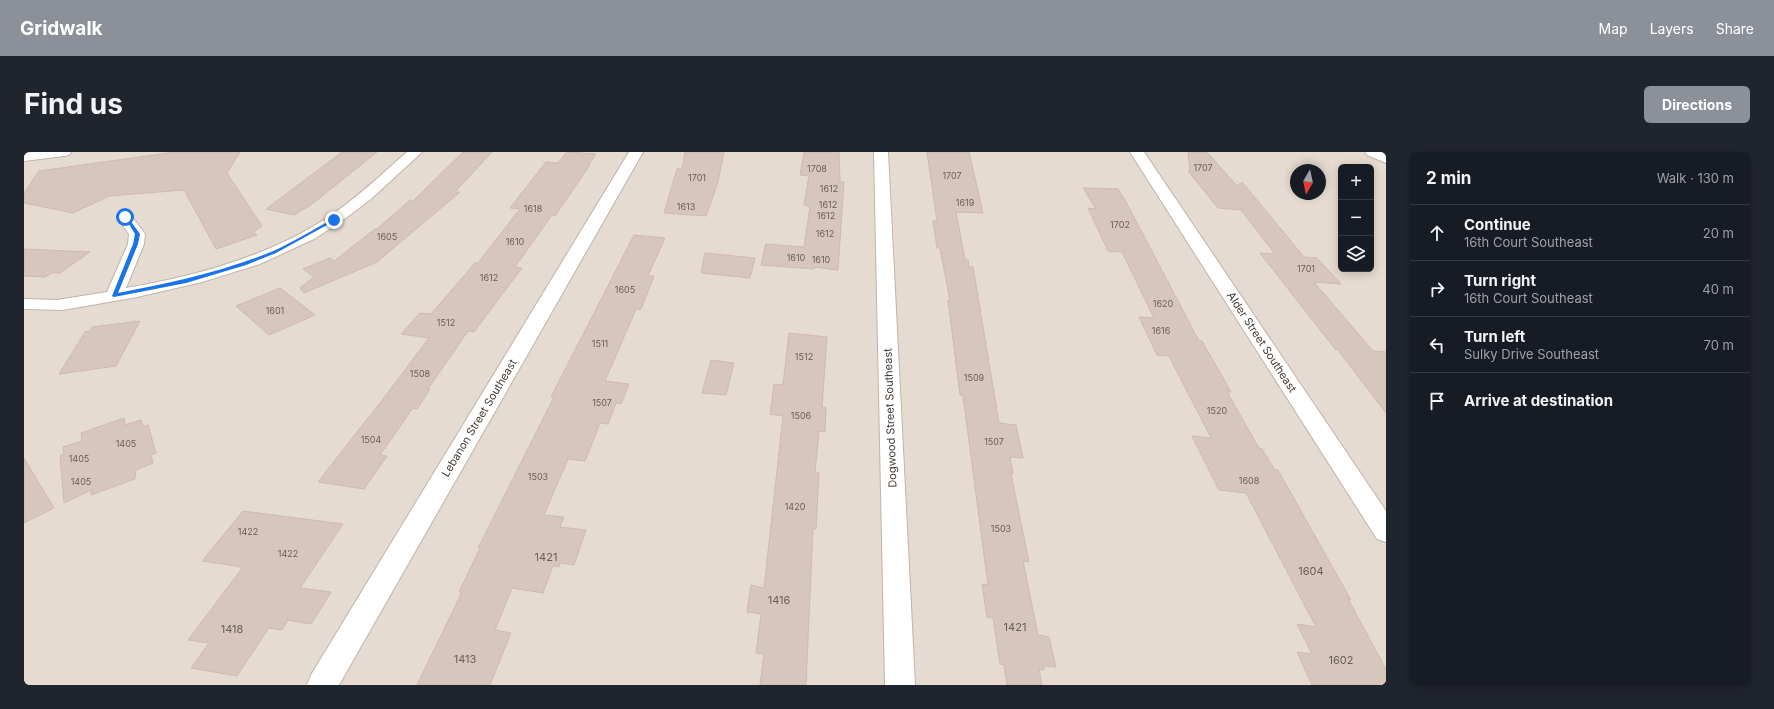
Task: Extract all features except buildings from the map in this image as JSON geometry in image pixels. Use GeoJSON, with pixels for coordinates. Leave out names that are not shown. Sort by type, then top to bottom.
{"type":"FeatureCollection","features":[{"type":"Feature","properties":{"kind":"street"},"geometry":{"type":"LineString","coordinates":[[24,157],[64,152]]}},
{"type":"Feature","properties":{"kind":"street"},"geometry":{"type":"LineString","coordinates":[[28,304],[58,305],[114,296],[184,282],[244,264],[274,252],[334,220],[357,203],[415,152]]}},
{"type":"Feature","properties":{"kind":"street","name":"Lebanon Street Southeast"},"geometry":{"type":"LineString","coordinates":[[322,685],[636,152]]}},
{"type":"Feature","properties":{"kind":"street","name":"Dogwood Street Southeast"},"geometry":{"type":"LineString","coordinates":[[881,152],[900,685]]}},
{"type":"Feature","properties":{"kind":"street","name":"Alder Street Southeast"},"geometry":{"type":"LineString","coordinates":[[1137,152],[1386,532]]}},
{"type":"Feature","properties":{"kind":"street"},"geometry":{"type":"LineString","coordinates":[[1372,152],[1386,159]]}},
{"type":"Feature","properties":{"kind":"street"},"geometry":{"type":"LineString","coordinates":[[114,296],[137,239],[137,234],[125,217]]}},
{"type":"Feature","properties":{"kind":"shaded area"},"geometry":{"type":"Polygon","coordinates":[[[24,152],[1386,152],[1386,685],[24,685],[24,152]]]}},
{"type":"Feature","properties":{"kind":"route"},"geometry":{"type":"LineString","coordinates":[[125,217],[137,234],[136,244],[114,296],[184,282],[244,264],[305,237],[334,220]]}}]}
